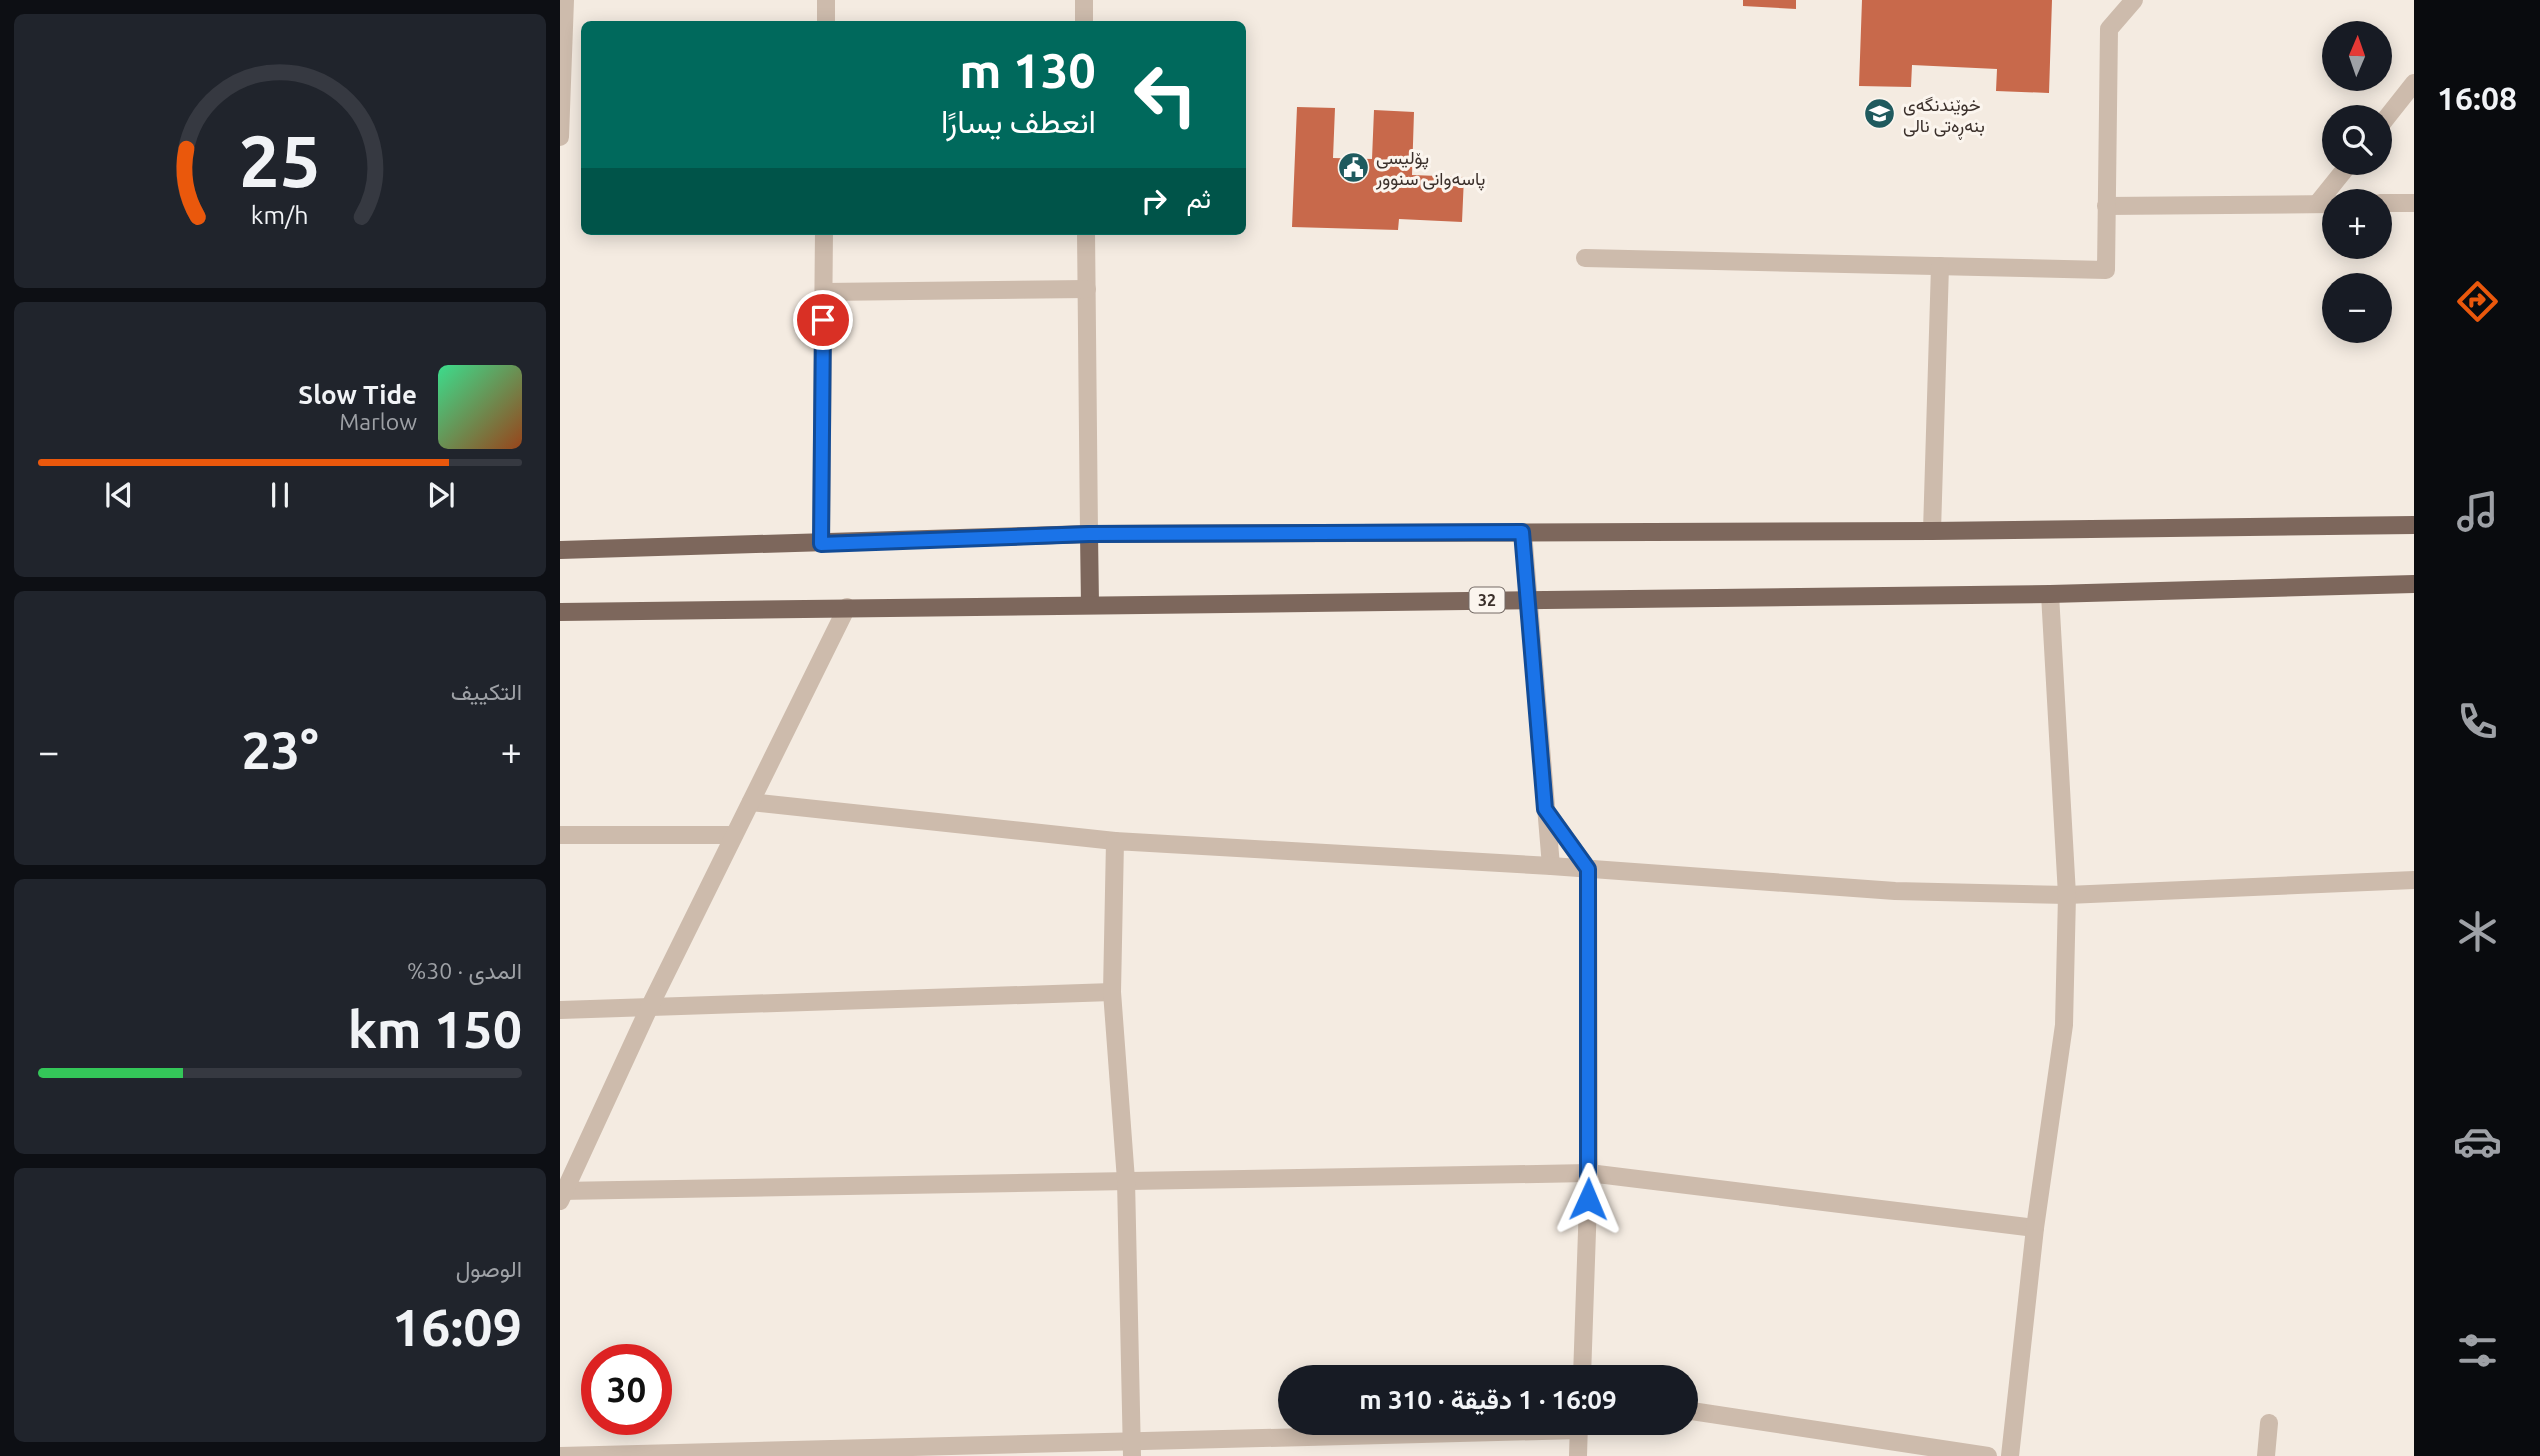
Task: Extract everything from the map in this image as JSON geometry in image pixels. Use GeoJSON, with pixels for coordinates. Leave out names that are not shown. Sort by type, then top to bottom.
{"type":"FeatureCollection","features":[{"type":"Feature","properties":{"kind":"main road"},"geometry":{"type":"LineString","coordinates":[[560,550],[1089,534],[1932,531],[2414,525]]}},
{"type":"Feature","properties":{"kind":"main road"},"geometry":{"type":"LineString","coordinates":[[1089,534],[1090,605]]}},
{"type":"Feature","properties":{"kind":"main road","name":"32"},"geometry":{"type":"LineString","coordinates":[[560,612],[2050,594],[2414,584]]}},
{"type":"Feature","properties":{"kind":"street"},"geometry":{"type":"LineString","coordinates":[[560,137],[565,0]]}},
{"type":"Feature","properties":{"kind":"street"},"geometry":{"type":"LineString","coordinates":[[826,0],[826,21]]}},
{"type":"Feature","properties":{"kind":"street"},"geometry":{"type":"LineString","coordinates":[[1084,0],[1084,21]]}},
{"type":"Feature","properties":{"kind":"street"},"geometry":{"type":"LineString","coordinates":[[1585,258],[2106,270],[2109,29],[2134,0]]}},
{"type":"Feature","properties":{"kind":"street"},"geometry":{"type":"LineString","coordinates":[[2392,111],[2414,83]]}},
{"type":"Feature","properties":{"kind":"street"},"geometry":{"type":"LineString","coordinates":[[2392,203],[2414,203]]}},
{"type":"Feature","properties":{"kind":"street"},"geometry":{"type":"LineString","coordinates":[[2106,206],[2322,204]]}},
{"type":"Feature","properties":{"kind":"street"},"geometry":{"type":"LineString","coordinates":[[821,544],[824,235]]}},
{"type":"Feature","properties":{"kind":"street"},"geometry":{"type":"LineString","coordinates":[[1086,235],[1089,534]]}},
{"type":"Feature","properties":{"kind":"street"},"geometry":{"type":"LineString","coordinates":[[1932,531],[1940,266]]}},
{"type":"Feature","properties":{"kind":"street"},"geometry":{"type":"LineString","coordinates":[[824,292],[1087,289]]}},
{"type":"Feature","properties":{"kind":"street"},"geometry":{"type":"LineString","coordinates":[[1522,532],[1551,866]]}},
{"type":"Feature","properties":{"kind":"street"},"geometry":{"type":"LineString","coordinates":[[2010,1456],[2035,1228],[2064,1025],[2067,895],[2050,594]]}},
{"type":"Feature","properties":{"kind":"street"},"geometry":{"type":"LineString","coordinates":[[847,607],[649,1008],[561,1194],[1589,1173],[2035,1228]]}},
{"type":"Feature","properties":{"kind":"street"},"geometry":{"type":"LineString","coordinates":[[751,802],[1115,841],[1551,866],[1895,891],[2067,895],[2414,880]]}},
{"type":"Feature","properties":{"kind":"street"},"geometry":{"type":"LineString","coordinates":[[1545,809],[1588,869],[1589,1173],[1582,1365]]}},
{"type":"Feature","properties":{"kind":"street"},"geometry":{"type":"LineString","coordinates":[[560,835],[734,835]]}},
{"type":"Feature","properties":{"kind":"street"},"geometry":{"type":"LineString","coordinates":[[1115,841],[1112,992],[1126,1181],[1132,1448]]}},
{"type":"Feature","properties":{"kind":"street"},"geometry":{"type":"LineString","coordinates":[[560,1010],[1112,992]]}},
{"type":"Feature","properties":{"kind":"street"},"geometry":{"type":"LineString","coordinates":[[1698,1412],[1988,1456]]}},
{"type":"Feature","properties":{"kind":"street"},"geometry":{"type":"LineString","coordinates":[[2266,1456],[2269,1423]]}},
{"type":"Feature","properties":{"kind":"street"},"geometry":{"type":"LineString","coordinates":[[560,1456],[1132,1448],[1396,1435]]}},
{"type":"Feature","properties":{"kind":"street"},"geometry":{"type":"LineString","coordinates":[[1578,1456],[1579,1435]]}},
{"type":"Feature","properties":{"kind":"building"},"geometry":{"type":"Polygon","coordinates":[[[1743,0],[1796,0],[1796,9],[1743,6],[1743,0]]]}},
{"type":"Feature","properties":{"kind":"building"},"geometry":{"type":"Polygon","coordinates":[[[1862,0],[2052,0],[2049,93],[1996,91],[1997,69],[1912,65],[1911,87],[1859,86],[1862,0]]]}},
{"type":"Feature","properties":{"kind":"building","name":"پۆلیسی پاسەوانی سنوور"},"geometry":{"type":"Polygon","coordinates":[[[1297,107],[1335,108],[1333,158],[1372,159],[1374,110],[1414,112],[1412,175],[1464,177],[1462,222],[1399,219],[1398,230],[1292,227],[1297,107]]]}},
{"type":"Feature","properties":{"kind":"place","name":"خوێندنگەی بنەڕەتی نالی"},"geometry":{"type":"Point","coordinates":[1880,114]}},
{"type":"Feature","properties":{"kind":"place","name":"پۆلیسی پاسەوانی سنوور"},"geometry":{"type":"Point","coordinates":[1353,167]}},
{"type":"Feature","properties":{"kind":"route"},"geometry":{"type":"LineString","coordinates":[[823,320],[821,544],[1089,534],[1522,532],[1545,809],[1588,869],[1588,1199]]}}]}
